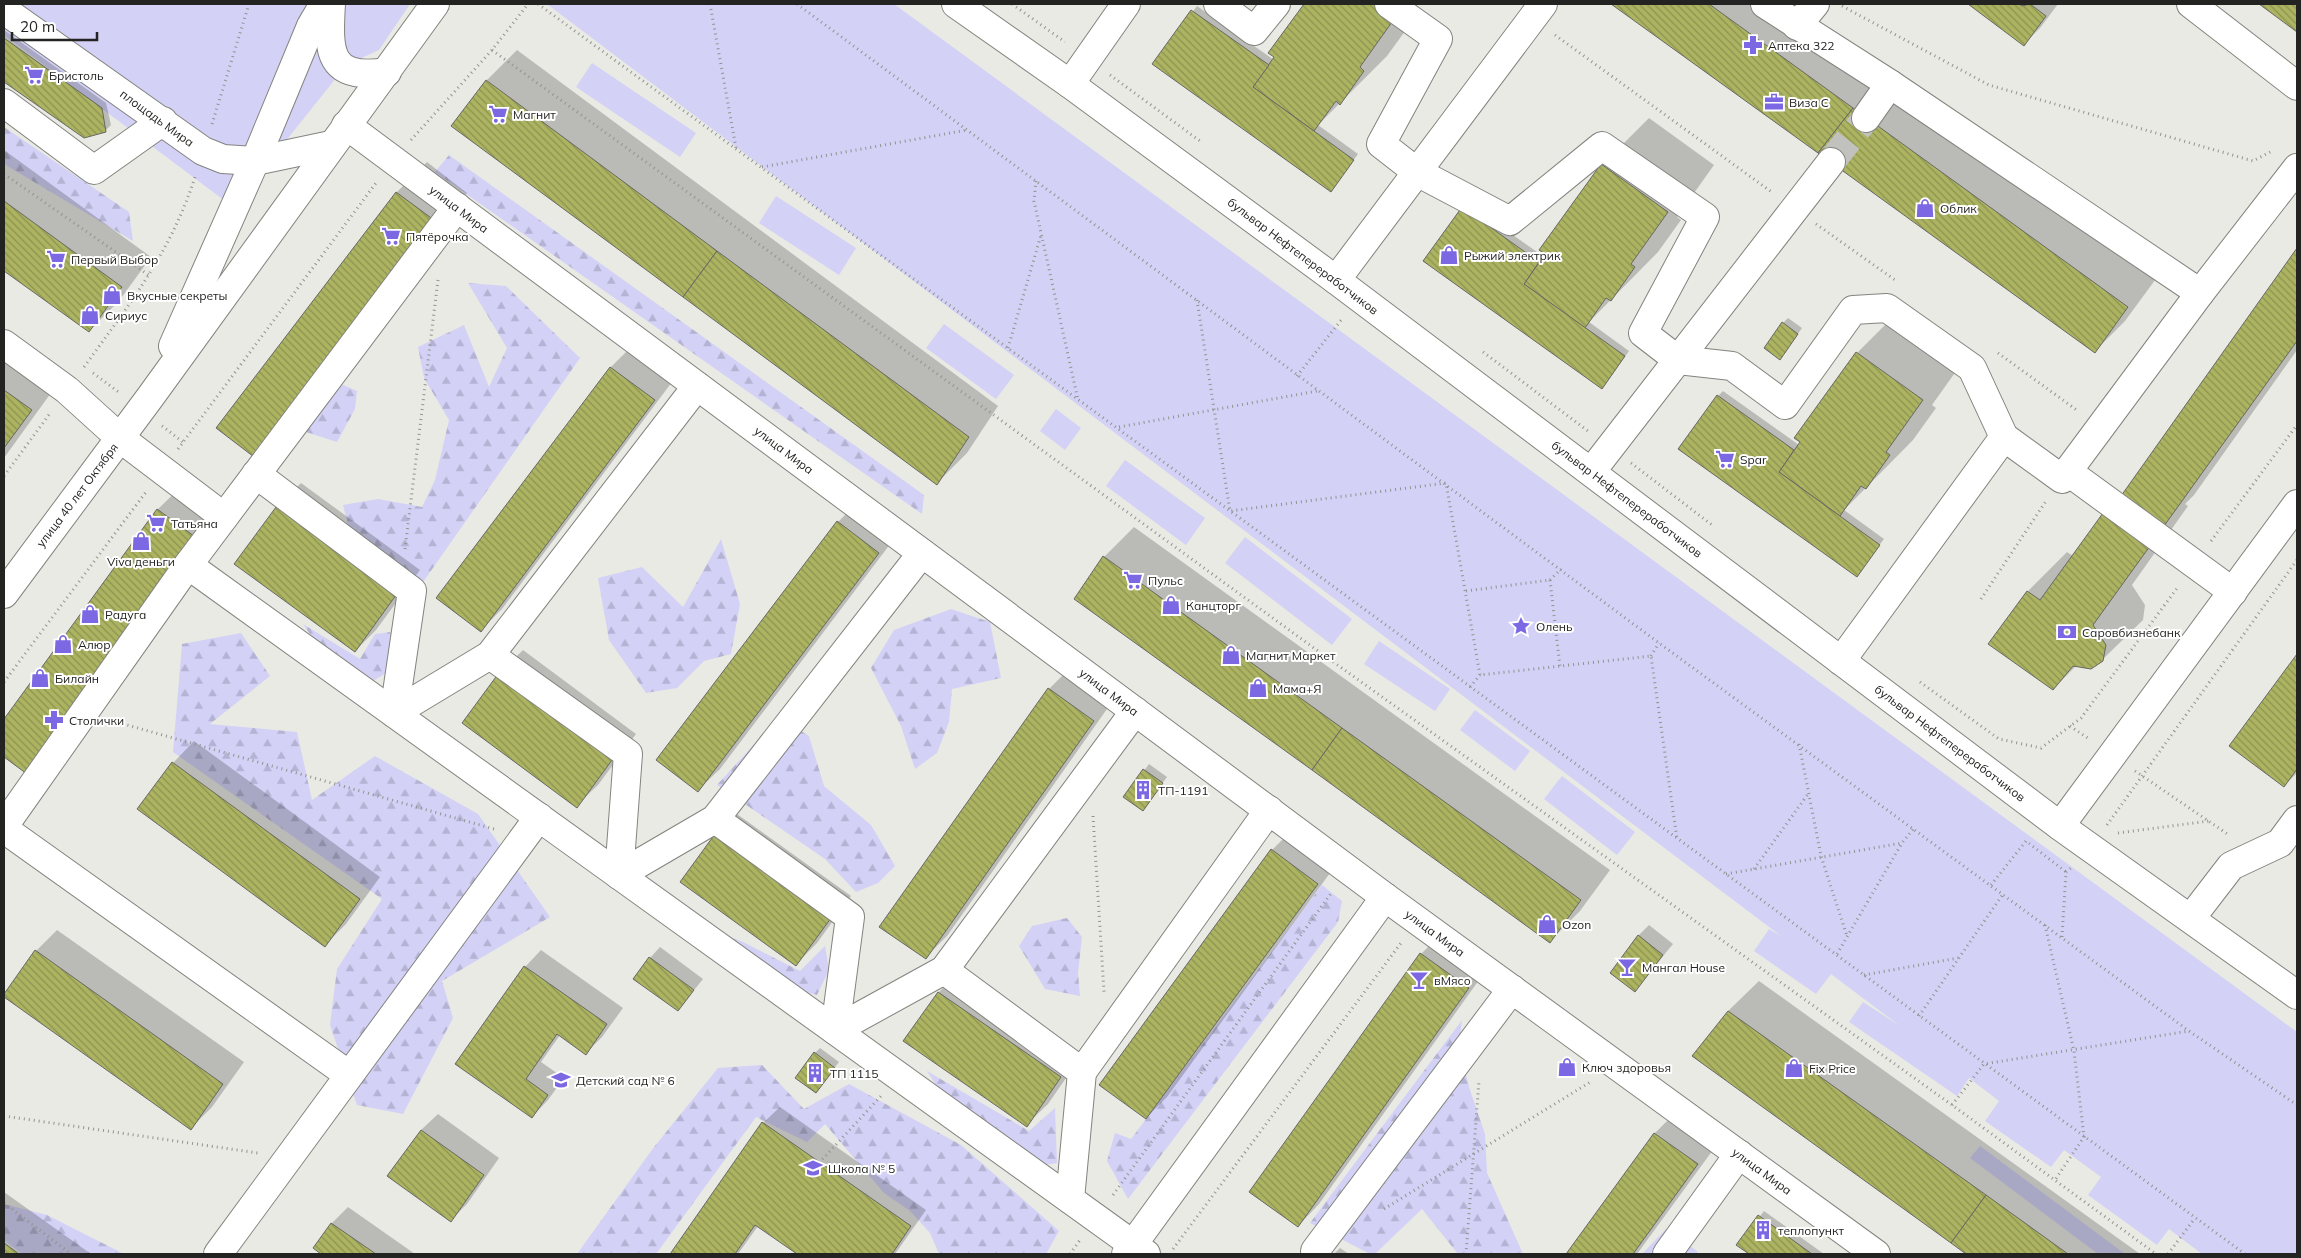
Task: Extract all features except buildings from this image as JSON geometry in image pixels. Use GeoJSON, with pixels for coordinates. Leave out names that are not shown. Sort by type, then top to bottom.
{"type":"FeatureCollection","features":[{"type":"Feature","properties":{"kind":"street"},"geometry":{"type":"LineString","coordinates":[[151,396],[255,161],[311,26],[324,4]]}},
{"type":"Feature","properties":{"kind":"street"},"geometry":{"type":"LineString","coordinates":[[331,4],[329,32],[331,50],[338,64],[349,72],[367,75],[386,72]]}},
{"type":"Feature","properties":{"kind":"street"},"geometry":{"type":"LineString","coordinates":[[151,396],[435,4]]}},
{"type":"Feature","properties":{"kind":"street","name":"бульвар Нефтепереработчиков"},"geometry":{"type":"LineString","coordinates":[[956,4],[1070,84],[1336,280],[2060,826],[2096,841],[2191,918],[2297,995]]}},
{"type":"Feature","properties":{"kind":"street"},"geometry":{"type":"LineString","coordinates":[[1070,84],[1126,4]]}},
{"type":"Feature","properties":{"kind":"street"},"geometry":{"type":"LineString","coordinates":[[1218,4],[1254,31],[1276,4]]}},
{"type":"Feature","properties":{"kind":"street"},"geometry":{"type":"LineString","coordinates":[[1389,4],[1438,39],[1381,144],[1417,172],[1510,221],[1602,146],[1704,217],[1643,333],[1678,360],[1732,366],[1785,405],[1853,310],[1887,308],[1972,368],[2004,437],[2195,563],[2232,592]]}},
{"type":"Feature","properties":{"kind":"street"},"geometry":{"type":"LineString","coordinates":[[1336,280],[1543,4]]}},
{"type":"Feature","properties":{"kind":"street"},"geometry":{"type":"LineString","coordinates":[[1765,4],[1890,84],[2200,293]]}},
{"type":"Feature","properties":{"kind":"street"},"geometry":{"type":"LineString","coordinates":[[1797,26],[1815,4]]}},
{"type":"Feature","properties":{"kind":"street"},"geometry":{"type":"LineString","coordinates":[[2192,4],[2297,86]]}},
{"type":"Feature","properties":{"kind":"street","name":"площадь Мира"},"geometry":{"type":"LineString","coordinates":[[4,10],[203,151],[224,159],[255,161],[339,135]]}},
{"type":"Feature","properties":{"kind":"street"},"geometry":{"type":"LineString","coordinates":[[1866,118],[1890,84]]}},
{"type":"Feature","properties":{"kind":"street"},"geometry":{"type":"LineString","coordinates":[[4,103],[94,170],[163,121]]}},
{"type":"Feature","properties":{"kind":"street","name":"улица Мира"},"geometry":{"type":"LineString","coordinates":[[339,135],[393,160],[1348,870],[1876,1254]]}},
{"type":"Feature","properties":{"kind":"street"},"geometry":{"type":"LineString","coordinates":[[1591,472],[1831,162]]}},
{"type":"Feature","properties":{"kind":"street"},"geometry":{"type":"LineString","coordinates":[[2064,475],[2200,293],[2297,168]]}},
{"type":"Feature","properties":{"kind":"street"},"geometry":{"type":"LineString","coordinates":[[349,1075],[4,827],[188,566],[457,207]]}},
{"type":"Feature","properties":{"kind":"street"},"geometry":{"type":"LineString","coordinates":[[4,344],[67,390],[120,438],[224,517]]}},
{"type":"Feature","properties":{"kind":"street"},"geometry":{"type":"LineString","coordinates":[[394,714],[490,655],[697,386]]}},
{"type":"Feature","properties":{"kind":"street","name":"улица 40 лет Октября"},"geometry":{"type":"LineString","coordinates":[[4,594],[151,396]]}},
{"type":"Feature","properties":{"kind":"street"},"geometry":{"type":"LineString","coordinates":[[1841,661],[2004,437]]}},
{"type":"Feature","properties":{"kind":"street"},"geometry":{"type":"LineString","coordinates":[[256,474],[412,591],[394,714]]}},
{"type":"Feature","properties":{"kind":"street"},"geometry":{"type":"LineString","coordinates":[[2060,826],[2297,504]]}},
{"type":"Feature","properties":{"kind":"street"},"geometry":{"type":"LineString","coordinates":[[619,875],[715,818],[922,553]]}},
{"type":"Feature","properties":{"kind":"street"},"geometry":{"type":"LineString","coordinates":[[188,566],[394,714],[531,828],[619,875],[1096,1218],[1135,1251],[1385,897]]}},
{"type":"Feature","properties":{"kind":"street"},"geometry":{"type":"LineString","coordinates":[[490,655],[628,754],[619,875]]}},
{"type":"Feature","properties":{"kind":"street"},"geometry":{"type":"LineString","coordinates":[[835,1030],[944,970],[1136,711]]}},
{"type":"Feature","properties":{"kind":"street"},"geometry":{"type":"LineString","coordinates":[[1070,1200],[1082,1072],[1268,810]]}},
{"type":"Feature","properties":{"kind":"street"},"geometry":{"type":"LineString","coordinates":[[715,818],[850,917],[835,1030]]}},
{"type":"Feature","properties":{"kind":"street"},"geometry":{"type":"LineString","coordinates":[[2191,918],[2231,866],[2280,843],[2297,820]]}},
{"type":"Feature","properties":{"kind":"street"},"geometry":{"type":"LineString","coordinates":[[218,1254],[531,828]]}},
{"type":"Feature","properties":{"kind":"street"},"geometry":{"type":"LineString","coordinates":[[944,970],[1082,1072]]}},
{"type":"Feature","properties":{"kind":"street"},"geometry":{"type":"LineString","coordinates":[[1315,1253],[1512,989]]}},
{"type":"Feature","properties":{"kind":"street"},"geometry":{"type":"LineString","coordinates":[[1667,1254],[1739,1154]]}},
{"type":"Feature","properties":{"kind":"path"},"geometry":{"type":"LineString","coordinates":[[4,476],[150,276],[184,210],[248,4]]}},
{"type":"Feature","properties":{"kind":"path"},"geometry":{"type":"LineString","coordinates":[[4,682],[393,160],[492,50],[528,4]]}},
{"type":"Feature","properties":{"kind":"path"},"geometry":{"type":"LineString","coordinates":[[538,4],[2245,1254]]}},
{"type":"Feature","properties":{"kind":"path"},"geometry":{"type":"LineString","coordinates":[[710,4],[736,149]]}},
{"type":"Feature","properties":{"kind":"path"},"geometry":{"type":"LineString","coordinates":[[797,4],[1197,299],[1317,391],[1446,483],[1659,643],[2189,1031],[2297,1105]]}},
{"type":"Feature","properties":{"kind":"path"},"geometry":{"type":"LineString","coordinates":[[1837,4],[1990,85],[2253,161],[2275,150]]}},
{"type":"Feature","properties":{"kind":"path"},"geometry":{"type":"LineString","coordinates":[[492,50],[1325,656],[1952,1105],[2156,1254]]}},
{"type":"Feature","properties":{"kind":"path"},"geometry":{"type":"LineString","coordinates":[[761,167],[968,130]]}},
{"type":"Feature","properties":{"kind":"path"},"geometry":{"type":"LineString","coordinates":[[4,174],[150,276]]}},
{"type":"Feature","properties":{"kind":"path"},"geometry":{"type":"LineString","coordinates":[[1036,180],[1034,201],[1078,400]]}},
{"type":"Feature","properties":{"kind":"path"},"geometry":{"type":"LineString","coordinates":[[1008,348],[1041,234]]}},
{"type":"Feature","properties":{"kind":"path"},"geometry":{"type":"LineString","coordinates":[[400,582],[439,272]]}},
{"type":"Feature","properties":{"kind":"path"},"geometry":{"type":"LineString","coordinates":[[1298,376],[1359,298]]}},
{"type":"Feature","properties":{"kind":"path"},"geometry":{"type":"LineString","coordinates":[[1197,299],[1216,410],[1230,511]]}},
{"type":"Feature","properties":{"kind":"path"},"geometry":{"type":"LineString","coordinates":[[1118,428],[1317,391]]}},
{"type":"Feature","properties":{"kind":"path"},"geometry":{"type":"LineString","coordinates":[[2042,748],[2081,718],[2297,425]]}},
{"type":"Feature","properties":{"kind":"path"},"geometry":{"type":"LineString","coordinates":[[1981,599],[2064,475]]}},
{"type":"Feature","properties":{"kind":"path"},"geometry":{"type":"LineString","coordinates":[[1230,511],[1446,483]]}},
{"type":"Feature","properties":{"kind":"path"},"geometry":{"type":"LineString","coordinates":[[1446,483],[1480,674],[1470,687]]}},
{"type":"Feature","properties":{"kind":"path"},"geometry":{"type":"LineString","coordinates":[[2096,841],[2297,560]]}},
{"type":"Feature","properties":{"kind":"path"},"geometry":{"type":"LineString","coordinates":[[1466,590],[1550,580],[1561,569]]}},
{"type":"Feature","properties":{"kind":"path"},"geometry":{"type":"LineString","coordinates":[[1550,580],[1560,667]]}},
{"type":"Feature","properties":{"kind":"path"},"geometry":{"type":"LineString","coordinates":[[1659,643],[1651,656],[1677,839]]}},
{"type":"Feature","properties":{"kind":"path"},"geometry":{"type":"LineString","coordinates":[[1480,674],[1651,656]]}},
{"type":"Feature","properties":{"kind":"path"},"geometry":{"type":"LineString","coordinates":[[84,713],[531,828]]}},
{"type":"Feature","properties":{"kind":"path"},"geometry":{"type":"LineString","coordinates":[[2070,726],[2233,838]]}},
{"type":"Feature","properties":{"kind":"path"},"geometry":{"type":"LineString","coordinates":[[1799,744],[1821,856],[1847,936]]}},
{"type":"Feature","properties":{"kind":"path"},"geometry":{"type":"LineString","coordinates":[[1090,772],[1107,1038]]}},
{"type":"Feature","properties":{"kind":"path"},"geometry":{"type":"LineString","coordinates":[[1754,869],[1809,793]]}},
{"type":"Feature","properties":{"kind":"path"},"geometry":{"type":"LineString","coordinates":[[2096,841],[2209,821]]}},
{"type":"Feature","properties":{"kind":"path"},"geometry":{"type":"LineString","coordinates":[[1837,954],[1902,843],[1914,828]]}},
{"type":"Feature","properties":{"kind":"path"},"geometry":{"type":"LineString","coordinates":[[1991,885],[2026,841],[2066,872],[2062,938]]}},
{"type":"Feature","properties":{"kind":"path"},"geometry":{"type":"LineString","coordinates":[[1726,874],[1902,843]]}},
{"type":"Feature","properties":{"kind":"path"},"geometry":{"type":"LineString","coordinates":[[1070,1254],[1348,870]]}},
{"type":"Feature","properties":{"kind":"path"},"geometry":{"type":"LineString","coordinates":[[1919,1016],[2003,894]]}},
{"type":"Feature","properties":{"kind":"path"},"geometry":{"type":"LineString","coordinates":[[1168,1254],[1418,921]]}},
{"type":"Feature","properties":{"kind":"path"},"geometry":{"type":"LineString","coordinates":[[2044,924],[2074,1051],[2084,1137],[2054,1180]]}},
{"type":"Feature","properties":{"kind":"path"},"geometry":{"type":"LineString","coordinates":[[1864,975],[1959,958]]}},
{"type":"Feature","properties":{"kind":"path"},"geometry":{"type":"LineString","coordinates":[[1952,1105],[1984,1064],[2189,1031]]}},
{"type":"Feature","properties":{"kind":"path"},"geometry":{"type":"LineString","coordinates":[[1382,1210],[1617,1065]]}},
{"type":"Feature","properties":{"kind":"path"},"geometry":{"type":"LineString","coordinates":[[1466,1254],[1480,1076]]}},
{"type":"Feature","properties":{"kind":"path"},"geometry":{"type":"LineString","coordinates":[[819,1163],[873,1107],[884,1092]]}},
{"type":"Feature","properties":{"kind":"path"},"geometry":{"type":"LineString","coordinates":[[4,1116],[289,1157]]}},
{"type":"Feature","properties":{"kind":"path"},"geometry":{"type":"LineString","coordinates":[[4,1203],[72,1254]]}},
{"type":"Feature","properties":{"kind":"path"},"geometry":{"type":"LineString","coordinates":[[2168,1254],[2194,1218]]}},
{"type":"Feature","properties":{"kind":"green space"},"geometry":{"type":"Polygon","coordinates":[[[4,4],[410,4],[379,50],[357,60],[352,58],[233,207],[4,35],[4,4]]]}},
{"type":"Feature","properties":{"kind":"green space"},"geometry":{"type":"Polygon","coordinates":[[[547,4],[894,4],[2297,1032],[2297,1254],[2202,1254],[2169,1229],[2157,1245],[2088,1195],[2101,1177],[2064,1150],[2051,1167],[1985,1121],[1999,1101],[1969,1078],[1957,1096],[1849,1022],[1863,1002],[1900,1026],[1831,974],[1816,994],[1754,951],[1769,929],[1781,936],[547,4]]]}},
{"type":"Feature","properties":{"kind":"green space"},"geometry":{"type":"Polygon","coordinates":[[[592,63],[696,133],[680,157],[576,87],[592,63]]]}},
{"type":"Feature","properties":{"kind":"green space"},"geometry":{"type":"Polygon","coordinates":[[[4,127],[129,212],[133,241],[4,164],[4,127]]]}},
{"type":"Feature","properties":{"kind":"green space"},"geometry":{"type":"Polygon","coordinates":[[[449,155],[924,495],[922,514],[435,172],[449,155]]]}},
{"type":"Feature","properties":{"kind":"green space"},"geometry":{"type":"Polygon","coordinates":[[[776,196],[856,248],[839,275],[759,223],[776,196]]]}},
{"type":"Feature","properties":{"kind":"green space"},"geometry":{"type":"Polygon","coordinates":[[[468,283],[506,286],[580,358],[421,585],[348,525],[343,505],[378,499],[422,507],[435,480],[449,420],[424,378],[418,347],[464,325],[489,387],[507,348],[468,283]]]}},
{"type":"Feature","properties":{"kind":"green space"},"geometry":{"type":"Polygon","coordinates":[[[944,324],[1014,375],[996,399],[926,348],[944,324]]]}},
{"type":"Feature","properties":{"kind":"green space"},"geometry":{"type":"Polygon","coordinates":[[[341,384],[357,391],[355,409],[337,442],[306,432],[318,400],[341,384]]]}},
{"type":"Feature","properties":{"kind":"green space"},"geometry":{"type":"Polygon","coordinates":[[[1056,409],[1081,428],[1065,450],[1040,431],[1056,409]]]}},
{"type":"Feature","properties":{"kind":"green space"},"geometry":{"type":"Polygon","coordinates":[[[1125,460],[1205,518],[1186,545],[1106,486],[1125,460]]]}},
{"type":"Feature","properties":{"kind":"green space"},"geometry":{"type":"Polygon","coordinates":[[[1245,537],[1352,619],[1332,645],[1225,563],[1245,537]]]}},
{"type":"Feature","properties":{"kind":"green space"},"geometry":{"type":"Polygon","coordinates":[[[721,539],[740,604],[731,654],[704,661],[677,688],[646,693],[609,640],[598,578],[642,567],[683,607],[721,539]]]}},
{"type":"Feature","properties":{"kind":"green space"},"geometry":{"type":"Polygon","coordinates":[[[951,609],[990,622],[1001,678],[952,689],[949,722],[937,753],[915,769],[901,726],[871,668],[894,630],[951,609]]]}},
{"type":"Feature","properties":{"kind":"green space"},"geometry":{"type":"Polygon","coordinates":[[[303,624],[360,659],[375,634],[390,632],[397,650],[386,673],[373,681],[325,656],[303,624]]]}},
{"type":"Feature","properties":{"kind":"green space"},"geometry":{"type":"Polygon","coordinates":[[[241,633],[270,676],[210,724],[297,732],[312,800],[375,756],[478,814],[550,917],[442,981],[453,1018],[403,1114],[357,1105],[330,1025],[337,969],[382,899],[173,752],[182,644],[241,633]]]}},
{"type":"Feature","properties":{"kind":"green space"},"geometry":{"type":"Polygon","coordinates":[[[1379,641],[1450,689],[1435,711],[1364,664],[1379,641]]]}},
{"type":"Feature","properties":{"kind":"green space"},"geometry":{"type":"Polygon","coordinates":[[[1475,710],[1530,751],[1515,771],[1460,730],[1475,710]]]}},
{"type":"Feature","properties":{"kind":"green space"},"geometry":{"type":"Polygon","coordinates":[[[779,717],[809,736],[824,786],[871,825],[895,866],[878,883],[856,892],[825,859],[717,785],[779,717]]]}},
{"type":"Feature","properties":{"kind":"green space"},"geometry":{"type":"Polygon","coordinates":[[[1562,776],[1635,832],[1617,855],[1544,799],[1562,776]]]}},
{"type":"Feature","properties":{"kind":"green space"},"geometry":{"type":"Polygon","coordinates":[[[1322,885],[1342,901],[1338,922],[1128,1199],[1107,1161],[1115,1133],[1131,1139],[1322,885]]]}},
{"type":"Feature","properties":{"kind":"green space"},"geometry":{"type":"Polygon","coordinates":[[[1067,918],[1082,937],[1078,973],[1080,996],[1045,989],[1019,946],[1032,926],[1067,918]]]}},
{"type":"Feature","properties":{"kind":"green space"},"geometry":{"type":"Polygon","coordinates":[[[715,931],[743,942],[800,971],[825,946],[829,970],[817,995],[787,987],[715,931]]]}},
{"type":"Feature","properties":{"kind":"green space"},"geometry":{"type":"Polygon","coordinates":[[[1462,1020],[1459,1044],[1469,1087],[1485,1134],[1487,1173],[1523,1254],[1458,1254],[1422,1209],[1375,1254],[1370,1254],[1310,1223],[1462,1020]]]}},
{"type":"Feature","properties":{"kind":"green space"},"geometry":{"type":"Polygon","coordinates":[[[762,1065],[804,1109],[849,1084],[961,1145],[1059,1231],[1046,1254],[939,1254],[930,1233],[910,1211],[884,1193],[825,1124],[807,1142],[756,1117],[656,1254],[577,1254],[654,1147],[718,1068],[762,1065]]]}},
{"type":"Feature","properties":{"kind":"green space"},"geometry":{"type":"Polygon","coordinates":[[[927,1071],[1029,1131],[1055,1108],[1057,1163],[1038,1166],[944,1097],[927,1071]]]}},
{"type":"Feature","properties":{"kind":"green space"},"geometry":{"type":"Polygon","coordinates":[[[1980,1146],[2125,1254],[2098,1254],[1970,1158],[1980,1146]]]}},
{"type":"Feature","properties":{"kind":"green space"},"geometry":{"type":"Polygon","coordinates":[[[4,1204],[47,1215],[124,1254],[22,1254],[4,1240],[4,1204]]]}},
{"type":"Feature","properties":{"kind":"green space"},"geometry":{"type":"Polygon","coordinates":[[[1666,1229],[1697,1251],[1698,1254],[1642,1254],[1666,1229]]]}},
{"type":"Feature","properties":{"kind":"tunnel"},"geometry":{"type":"LineString","coordinates":[[1831,162],[1866,118]]}},
{"type":"Feature","properties":{"kind":"place","name":"Аптека 322"},"geometry":{"type":"Point","coordinates":[1753,45]}},
{"type":"Feature","properties":{"kind":"place","name":"Бристоль"},"geometry":{"type":"Point","coordinates":[34,75]}},
{"type":"Feature","properties":{"kind":"place","name":"Виза С"},"geometry":{"type":"Point","coordinates":[1774,102]}},
{"type":"Feature","properties":{"kind":"place","name":"Магнит"},"geometry":{"type":"Point","coordinates":[498,114]}},
{"type":"Feature","properties":{"kind":"place","name":"Облик"},"geometry":{"type":"Point","coordinates":[1925,208]}},
{"type":"Feature","properties":{"kind":"place","name":"Пятёрочка"},"geometry":{"type":"Point","coordinates":[391,236]}},
{"type":"Feature","properties":{"kind":"place","name":"Рыжий электрик"},"geometry":{"type":"Point","coordinates":[1449,255]}},
{"type":"Feature","properties":{"kind":"place","name":"Первый Выбор"},"geometry":{"type":"Point","coordinates":[56,259]}},
{"type":"Feature","properties":{"kind":"place","name":"Вкусные секреты"},"geometry":{"type":"Point","coordinates":[112,295]}},
{"type":"Feature","properties":{"kind":"place","name":"Сириус"},"geometry":{"type":"Point","coordinates":[90,315]}},
{"type":"Feature","properties":{"kind":"place","name":"Spar"},"geometry":{"type":"Point","coordinates":[1725,459]}},
{"type":"Feature","properties":{"kind":"place","name":"Татьяна"},"geometry":{"type":"Point","coordinates":[156,523]}},
{"type":"Feature","properties":{"kind":"place","name":"Viva деньги"},"geometry":{"type":"Point","coordinates":[141,541]}},
{"type":"Feature","properties":{"kind":"place","name":"Пульс"},"geometry":{"type":"Point","coordinates":[1133,580]}},
{"type":"Feature","properties":{"kind":"place","name":"Канцторг"},"geometry":{"type":"Point","coordinates":[1171,605]}},
{"type":"Feature","properties":{"kind":"place","name":"Радуга"},"geometry":{"type":"Point","coordinates":[90,614]}},
{"type":"Feature","properties":{"kind":"place","name":"Олень"},"geometry":{"type":"Point","coordinates":[1521,626]}},
{"type":"Feature","properties":{"kind":"place","name":"Саровбизнебанк"},"geometry":{"type":"Point","coordinates":[2067,632]}},
{"type":"Feature","properties":{"kind":"place","name":"Алюр"},"geometry":{"type":"Point","coordinates":[63,644]}},
{"type":"Feature","properties":{"kind":"place","name":"Магнит Маркет"},"geometry":{"type":"Point","coordinates":[1231,655]}},
{"type":"Feature","properties":{"kind":"place","name":"Билайн"},"geometry":{"type":"Point","coordinates":[40,678]}},
{"type":"Feature","properties":{"kind":"place","name":"Мама+Я"},"geometry":{"type":"Point","coordinates":[1258,688]}},
{"type":"Feature","properties":{"kind":"place","name":"Столички"},"geometry":{"type":"Point","coordinates":[54,720]}},
{"type":"Feature","properties":{"kind":"place","name":"ТП-1191"},"geometry":{"type":"Point","coordinates":[1143,790]}},
{"type":"Feature","properties":{"kind":"place","name":"Ozon"},"geometry":{"type":"Point","coordinates":[1547,924]}},
{"type":"Feature","properties":{"kind":"place","name":"Мангал House"},"geometry":{"type":"Point","coordinates":[1627,967]}},
{"type":"Feature","properties":{"kind":"place","name":"вМясо"},"geometry":{"type":"Point","coordinates":[1419,980]}},
{"type":"Feature","properties":{"kind":"place","name":"Ключ здоровья"},"geometry":{"type":"Point","coordinates":[1567,1067]}},
{"type":"Feature","properties":{"kind":"place","name":"Fix Price"},"geometry":{"type":"Point","coordinates":[1794,1068]}},
{"type":"Feature","properties":{"kind":"place","name":"ТП 1115"},"geometry":{"type":"Point","coordinates":[815,1073]}},
{"type":"Feature","properties":{"kind":"place","name":"Детский сад № 6"},"geometry":{"type":"Point","coordinates":[561,1080]}},
{"type":"Feature","properties":{"kind":"place","name":"Школа № 5"},"geometry":{"type":"Point","coordinates":[813,1168]}},
{"type":"Feature","properties":{"kind":"place","name":"теплопункт"},"geometry":{"type":"Point","coordinates":[1763,1230]}}]}
